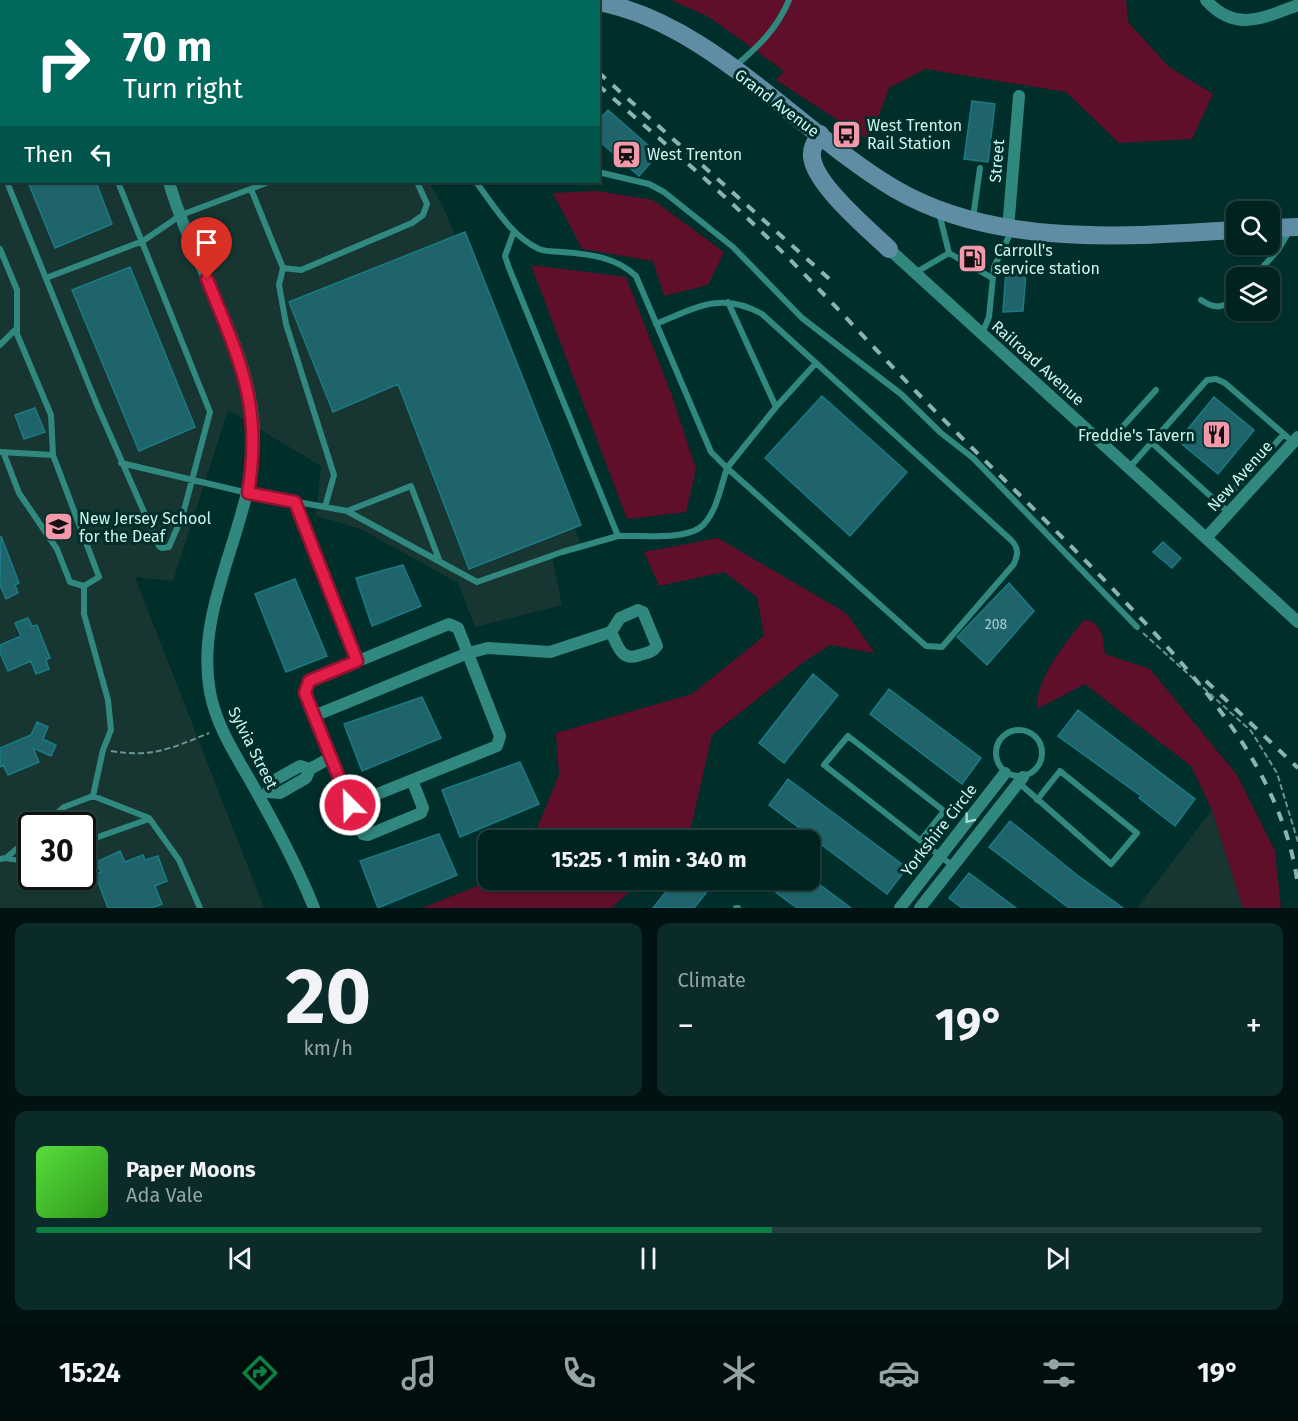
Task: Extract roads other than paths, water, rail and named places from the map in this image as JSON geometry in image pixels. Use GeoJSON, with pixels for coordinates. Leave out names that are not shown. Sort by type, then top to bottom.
{"type":"FeatureCollection","features":[{"type":"Feature","properties":{"kind":"main road","name":"Grand Avenue"},"geometry":{"type":"LineString","coordinates":[[600,3],[642,14],[669,26],[887,184],[938,210],[972,221],[1010,229],[1128,234],[1226,230]]}},
{"type":"Feature","properties":{"kind":"main road"},"geometry":{"type":"LineString","coordinates":[[820,134],[812,151],[814,167],[851,214],[889,249]]}},
{"type":"Feature","properties":{"kind":"main road"},"geometry":{"type":"LineString","coordinates":[[1280,228],[1295,227]]}},
{"type":"Feature","properties":{"kind":"street"},"geometry":{"type":"LineString","coordinates":[[1206,0],[1225,16],[1249,21],[1298,5]]}},
{"type":"Feature","properties":{"kind":"street","name":"Street"},"geometry":{"type":"LineString","coordinates":[[1010,229],[1019,96]]}},
{"type":"Feature","properties":{"kind":"street","name":"Sylvia Street"},"geometry":{"type":"LineString","coordinates":[[169,183],[247,383],[254,438],[248,493],[214,608],[207,648],[210,693],[224,733],[264,795],[315,908]]}},
{"type":"Feature","properties":{"kind":"street","name":"Railroad Avenue"},"geometry":{"type":"LineString","coordinates":[[889,249],[1298,622]]}},
{"type":"Feature","properties":{"kind":"street","name":"New Avenue"},"geometry":{"type":"LineString","coordinates":[[1206,538],[1225,509],[1291,438]]}},
{"type":"Feature","properties":{"kind":"street"},"geometry":{"type":"LineString","coordinates":[[295,502],[357,661]]}},
{"type":"Feature","properties":{"kind":"street"},"geometry":{"type":"LineString","coordinates":[[350,805],[412,780],[497,746],[500,742],[500,736],[458,628],[449,624],[309,681],[305,693],[330,758],[350,805],[363,834],[368,835],[421,813],[423,808],[412,780]]}},
{"type":"Feature","properties":{"kind":"street"},"geometry":{"type":"LineString","coordinates":[[314,716],[468,653],[488,648],[550,652],[611,632]]}},
{"type":"Feature","properties":{"kind":"street"},"geometry":{"type":"LineString","coordinates":[[264,795],[273,781],[300,766],[310,769],[330,758]]}},
{"type":"Feature","properties":{"kind":"street","name":"Yorkshire Circle"},"geometry":{"type":"LineString","coordinates":[[900,908],[940,856],[1016,777]]}},
{"type":"Feature","properties":{"kind":"street","name":"Yorkshire Circle"},"geometry":{"type":"LineString","coordinates":[[920,908],[1016,777]]}},
{"type":"Feature","properties":{"kind":"lane"},"geometry":{"type":"LineString","coordinates":[[731,69],[764,41],[782,18],[789,0]]}},
{"type":"Feature","properties":{"kind":"lane"},"geometry":{"type":"LineString","coordinates":[[972,221],[980,168]]}},
{"type":"Feature","properties":{"kind":"lane"},"geometry":{"type":"LineString","coordinates":[[600,172],[649,184],[664,192],[733,247],[802,318],[901,394],[940,433],[973,458],[1137,627]]}},
{"type":"Feature","properties":{"kind":"lane"},"geometry":{"type":"LineString","coordinates":[[7,183],[121,463],[159,546],[170,547],[193,479],[210,412],[118,183]]}},
{"type":"Feature","properties":{"kind":"lane"},"geometry":{"type":"LineString","coordinates":[[46,278],[142,241],[181,215],[266,183]]}},
{"type":"Feature","properties":{"kind":"lane"},"geometry":{"type":"LineString","coordinates":[[283,268],[301,270],[412,223],[423,215],[427,204],[417,183]]}},
{"type":"Feature","properties":{"kind":"lane"},"geometry":{"type":"LineString","coordinates":[[477,183],[514,231],[541,250],[609,259],[626,267],[636,276],[656,324],[711,452],[926,646],[942,647],[1007,572],[1017,556],[1017,546],[762,314],[728,302],[710,302],[656,324]]}},
{"type":"Feature","properties":{"kind":"lane"},"geometry":{"type":"LineString","coordinates":[[251,189],[283,268],[279,285],[286,324],[334,475],[325,507]]}},
{"type":"Feature","properties":{"kind":"lane"},"geometry":{"type":"LineString","coordinates":[[938,210],[949,253],[992,278]]}},
{"type":"Feature","properties":{"kind":"lane"},"geometry":{"type":"LineString","coordinates":[[1263,267],[1295,227]]}},
{"type":"Feature","properties":{"kind":"lane"},"geometry":{"type":"LineString","coordinates":[[982,334],[989,317],[994,267],[1010,229]]}},
{"type":"Feature","properties":{"kind":"lane"},"geometry":{"type":"LineString","coordinates":[[514,231],[505,256],[509,268],[618,536]]}},
{"type":"Feature","properties":{"kind":"lane"},"geometry":{"type":"LineString","coordinates":[[0,249],[17,290],[17,334],[51,415],[52,455],[99,577],[84,586],[70,582],[57,549],[20,493],[2,453],[52,455]]}},
{"type":"Feature","properties":{"kind":"lane"},"geometry":{"type":"LineString","coordinates":[[915,273],[949,253]]}},
{"type":"Feature","properties":{"kind":"lane"},"geometry":{"type":"LineString","coordinates":[[1202,300],[1213,308],[1226,305]]}},
{"type":"Feature","properties":{"kind":"lane"},"geometry":{"type":"LineString","coordinates":[[728,302],[777,407]]}},
{"type":"Feature","properties":{"kind":"lane"},"geometry":{"type":"LineString","coordinates":[[0,345],[17,328]]}},
{"type":"Feature","properties":{"kind":"lane"},"geometry":{"type":"LineString","coordinates":[[121,463],[248,493],[347,511],[477,582],[562,552],[618,536],[684,534],[697,531],[712,512],[727,468],[816,363]]}},
{"type":"Feature","properties":{"kind":"lane"},"geometry":{"type":"LineString","coordinates":[[1129,468],[1207,380],[1216,379],[1291,438]]}},
{"type":"Feature","properties":{"kind":"lane"},"geometry":{"type":"LineString","coordinates":[[1105,446],[1156,390]]}},
{"type":"Feature","properties":{"kind":"lane"},"geometry":{"type":"LineString","coordinates":[[1151,442],[1225,509]]}},
{"type":"Feature","properties":{"kind":"lane"},"geometry":{"type":"LineString","coordinates":[[347,511],[411,486],[440,561]]}},
{"type":"Feature","properties":{"kind":"lane"},"geometry":{"type":"LineString","coordinates":[[84,586],[84,614],[108,700],[111,730],[103,750],[93,796]]}},
{"type":"Feature","properties":{"kind":"lane"},"geometry":{"type":"LineString","coordinates":[[1016,777],[1036,769],[1042,755],[1039,741],[1027,731],[1011,731],[999,741],[996,756],[1037,800],[1111,864],[1137,833],[1060,771],[1037,800]]}},
{"type":"Feature","properties":{"kind":"lane"},"geometry":{"type":"LineString","coordinates":[[921,840],[944,811],[848,736],[824,765],[953,866]]}},
{"type":"Feature","properties":{"kind":"lane"},"geometry":{"type":"LineString","coordinates":[[58,812],[64,807],[93,796],[149,818],[179,860],[200,908]]}},
{"type":"Feature","properties":{"kind":"lane"},"geometry":{"type":"LineString","coordinates":[[96,838],[149,818]]}},
{"type":"Feature","properties":{"kind":"lane"},"geometry":{"type":"LineString","coordinates":[[3,858],[18,847]]}},
{"type":"Feature","properties":{"kind":"lane"},"geometry":{"type":"LineString","coordinates":[[3,858],[18,860]]}},
{"type":"Feature","properties":{"kind":"railway"},"geometry":{"type":"LineString","coordinates":[[600,74],[835,284]]}},
{"type":"Feature","properties":{"kind":"railway"},"geometry":{"type":"LineString","coordinates":[[600,87],[747,217],[790,259],[1173,653],[1229,724],[1253,761],[1274,800],[1289,842],[1298,886]]}},
{"type":"Feature","properties":{"kind":"railway"},"geometry":{"type":"LineString","coordinates":[[1206,681],[1298,768]]}},
{"type":"Feature","properties":{"kind":"place","name":"West Trenton Rail Station"},"geometry":{"type":"Point","coordinates":[846,134]}},
{"type":"Feature","properties":{"kind":"place","name":"West Trenton"},"geometry":{"type":"Point","coordinates":[626,154]}},
{"type":"Feature","properties":{"kind":"place","name":"Carroll's service station"},"geometry":{"type":"Point","coordinates":[973,259]}},
{"type":"Feature","properties":{"kind":"place","name":"Freddie's Tavern"},"geometry":{"type":"Point","coordinates":[1216,435]}},
{"type":"Feature","properties":{"kind":"place","name":"New Jersey School for the Deaf"},"geometry":{"type":"Point","coordinates":[58,527]}}]}
